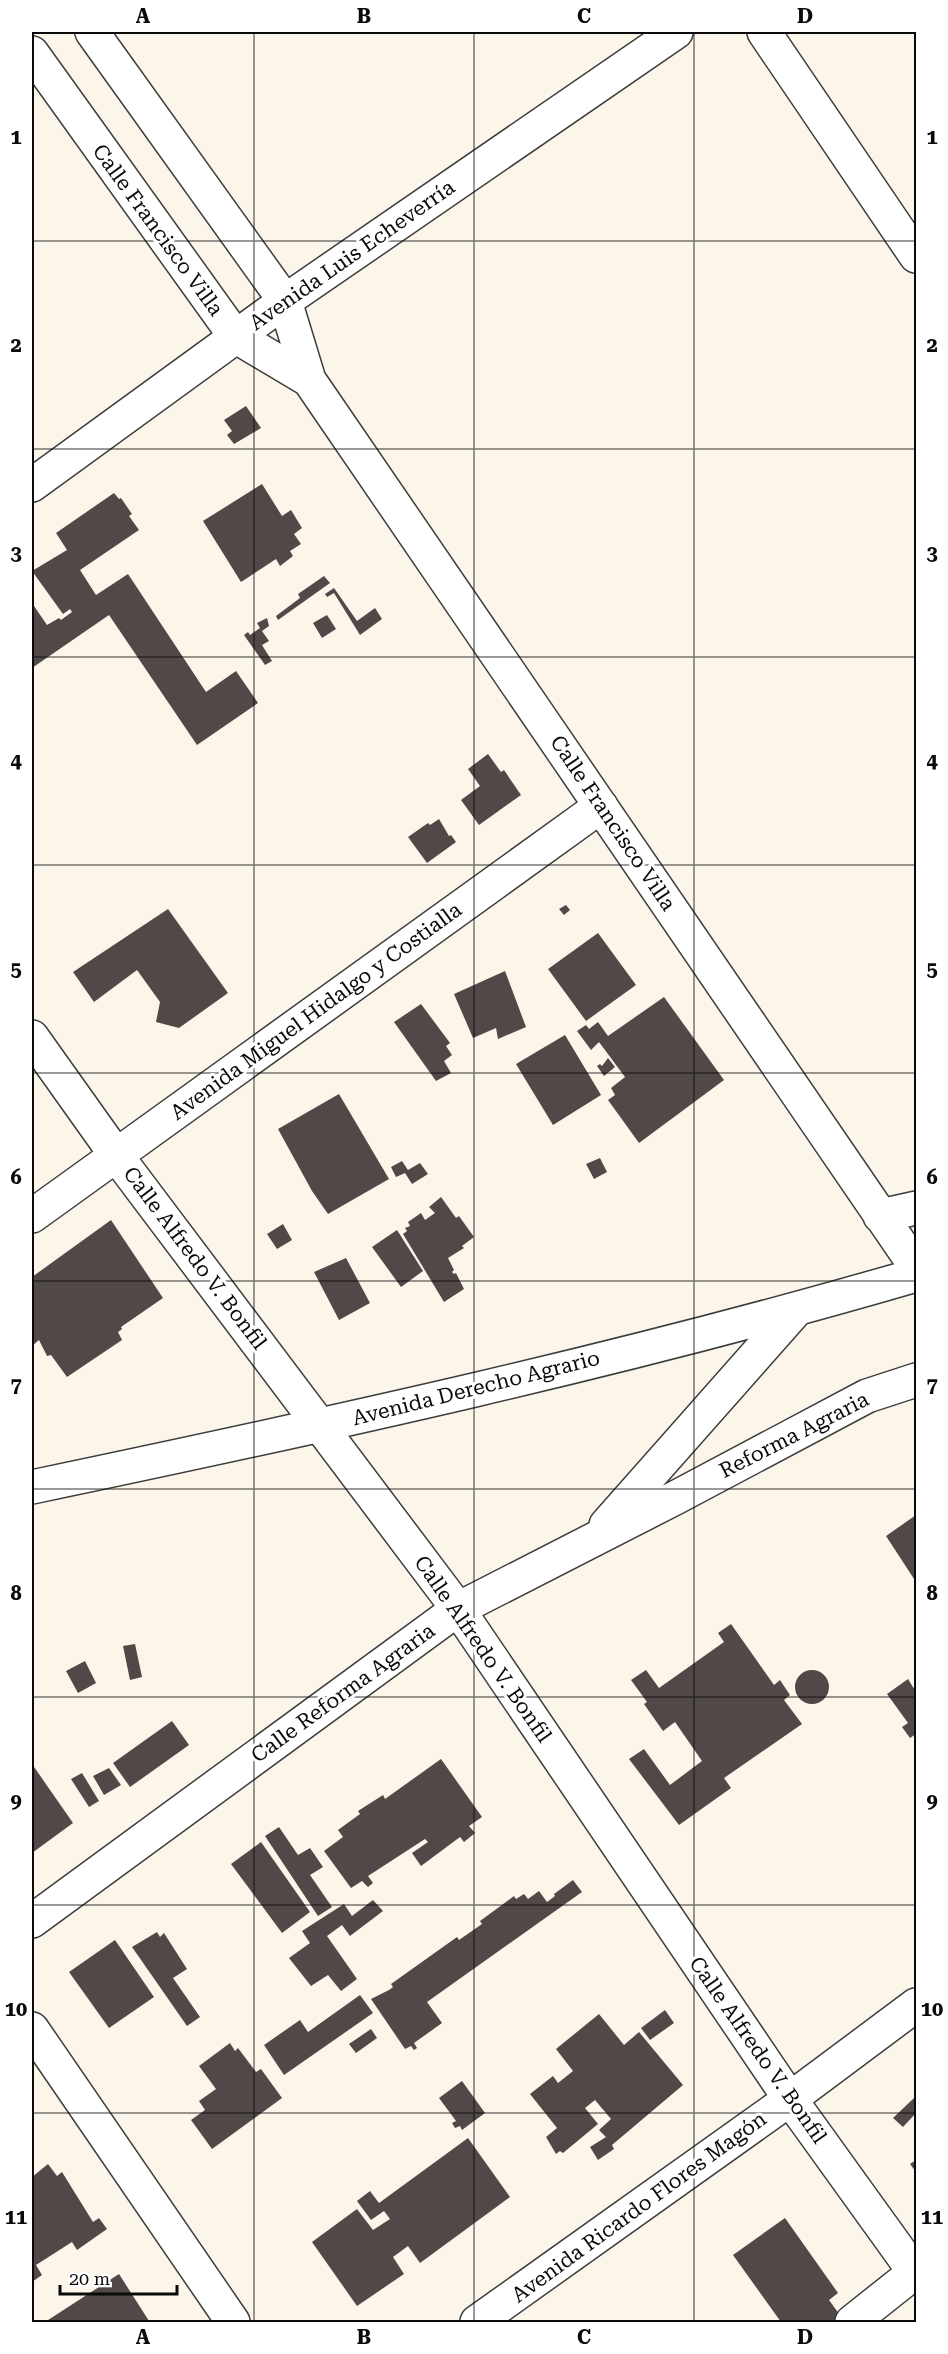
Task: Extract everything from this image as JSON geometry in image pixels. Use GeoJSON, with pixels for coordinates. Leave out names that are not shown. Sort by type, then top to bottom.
{"type":"FeatureCollection","features":[{"type":"Feature","properties":{"kind":"street","name":"Calle Francisco Villa"},"geometry":{"type":"LineString","coordinates":[[92,32],[285,301],[309,381],[916,1267]]}},
{"type":"Feature","properties":{"kind":"street","name":"Avenida Luis Echeverría"},"geometry":{"type":"LineString","coordinates":[[32,485],[235,336],[676,32]]}},
{"type":"Feature","properties":{"kind":"street"},"geometry":{"type":"LineString","coordinates":[[764,32],[916,256]]}},
{"type":"Feature","properties":{"kind":"street","name":"Calle Francisco Villa"},"geometry":{"type":"LineString","coordinates":[[32,53],[235,336],[309,381]]}},
{"type":"Feature","properties":{"kind":"street","name":"Avenida Miguel Hidalgo y Costialla"},"geometry":{"type":"LineString","coordinates":[[32,1216],[601,806]]}},
{"type":"Feature","properties":{"kind":"street","name":"Calle Alfredo V. Bonfil"},"geometry":{"type":"LineString","coordinates":[[32,1037],[116,1155],[458,1609],[790,2099],[916,2273]]}},
{"type":"Feature","properties":{"kind":"street"},"geometry":{"type":"LineString","coordinates":[[880,1216],[916,1208]]}},
{"type":"Feature","properties":{"kind":"street","name":"Avenida Derecho Agrario"},"geometry":{"type":"LineString","coordinates":[[32,1487],[322,1426],[796,1310],[916,1275]]}},
{"type":"Feature","properties":{"kind":"street"},"geometry":{"type":"LineString","coordinates":[[595,1538],[796,1310]]}},
{"type":"Feature","properties":{"kind":"street","name":"Reforma Agraria"},"geometry":{"type":"LineString","coordinates":[[675,1498],[867,1396],[916,1380]]}},
{"type":"Feature","properties":{"kind":"street","name":"Calle Reforma Agraria"},"geometry":{"type":"LineString","coordinates":[[32,1921],[458,1609],[675,1498]]}},
{"type":"Feature","properties":{"kind":"street","name":"Avenida Ricardo Flores Magón"},"geometry":{"type":"LineString","coordinates":[[477,2322],[790,2099],[916,2005]]}},
{"type":"Feature","properties":{"kind":"street"},"geometry":{"type":"LineString","coordinates":[[32,2029],[233,2322]]}},
{"type":"Feature","properties":{"kind":"street"},"geometry":{"type":"LineString","coordinates":[[852,2322],[916,2273]]}},
{"type":"Feature","properties":{"kind":"building"},"geometry":{"type":"Polygon","coordinates":[[[246,406],[261,428],[234,444],[227,435],[232,431],[224,420],[246,406]]]}},
{"type":"Feature","properties":{"kind":"building"},"geometry":{"type":"Polygon","coordinates":[[[262,484],[282,516],[291,510],[302,528],[294,534],[301,544],[290,551],[293,556],[280,566],[276,559],[241,582],[203,521],[262,484]]]}},
{"type":"Feature","properties":{"kind":"building"},"geometry":{"type":"Polygon","coordinates":[[[114,493],[119,499],[121,498],[132,514],[129,516],[139,530],[80,570],[96,595],[128,574],[206,692],[236,671],[258,703],[197,745],[109,615],[32,668],[32,603],[47,625],[59,618],[61,620],[72,612],[70,609],[63,614],[32,571],[67,550],[56,533],[114,493]]]}},
{"type":"Feature","properties":{"kind":"building"},"geometry":{"type":"Polygon","coordinates":[[[324,576],[330,583],[278,620],[276,616],[300,598],[298,594],[324,576]]]}},
{"type":"Feature","properties":{"kind":"building"},"geometry":{"type":"Polygon","coordinates":[[[334,588],[357,621],[375,608],[382,619],[360,635],[334,593],[327,597],[325,594],[334,588]]]}},
{"type":"Feature","properties":{"kind":"building"},"geometry":{"type":"Polygon","coordinates":[[[327,615],[336,629],[322,638],[313,623],[327,615]]]}},
{"type":"Feature","properties":{"kind":"building"},"geometry":{"type":"Polygon","coordinates":[[[267,618],[269,626],[262,631],[269,641],[262,645],[272,661],[265,665],[244,635],[248,632],[250,635],[260,628],[257,623],[267,618]]]}},
{"type":"Feature","properties":{"kind":"building"},"geometry":{"type":"Polygon","coordinates":[[[488,754],[501,772],[504,770],[521,795],[479,825],[461,800],[480,786],[468,769],[488,754]]]}},
{"type":"Feature","properties":{"kind":"building"},"geometry":{"type":"Polygon","coordinates":[[[439,819],[449,836],[451,835],[456,842],[427,863],[408,837],[428,823],[430,825],[439,819]]]}},
{"type":"Feature","properties":{"kind":"building"},"geometry":{"type":"Polygon","coordinates":[[[566,905],[570,910],[564,915],[559,909],[566,905]]]}},
{"type":"Feature","properties":{"kind":"building"},"geometry":{"type":"Polygon","coordinates":[[[168,909],[228,993],[179,1028],[156,1022],[160,1002],[137,970],[94,1002],[73,972],[168,909]]]}},
{"type":"Feature","properties":{"kind":"building"},"geometry":{"type":"Polygon","coordinates":[[[598,933],[636,985],[586,1021],[548,969],[598,933]]]}},
{"type":"Feature","properties":{"kind":"building"},"geometry":{"type":"Polygon","coordinates":[[[505,971],[526,1027],[498,1039],[496,1028],[473,1038],[454,994],[505,971]]]}},
{"type":"Feature","properties":{"kind":"building"},"geometry":{"type":"Polygon","coordinates":[[[664,997],[724,1080],[639,1143],[608,1100],[615,1095],[611,1088],[625,1077],[599,1042],[591,1050],[577,1031],[586,1025],[589,1029],[598,1022],[608,1036],[664,997]]]}},
{"type":"Feature","properties":{"kind":"building"},"geometry":{"type":"Polygon","coordinates":[[[421,1004],[450,1043],[446,1046],[452,1055],[444,1061],[451,1073],[436,1081],[394,1022],[421,1004]]]}},
{"type":"Feature","properties":{"kind":"building"},"geometry":{"type":"Polygon","coordinates":[[[565,1035],[601,1095],[553,1125],[516,1064],[565,1035]]]}},
{"type":"Feature","properties":{"kind":"building"},"geometry":{"type":"Polygon","coordinates":[[[608,1058],[615,1067],[604,1076],[597,1066],[600,1064],[602,1066],[608,1058]]]}},
{"type":"Feature","properties":{"kind":"building"},"geometry":{"type":"Polygon","coordinates":[[[339,1094],[389,1179],[328,1214],[312,1191],[278,1129],[339,1094]]]}},
{"type":"Feature","properties":{"kind":"building"},"geometry":{"type":"Polygon","coordinates":[[[600,1158],[607,1172],[594,1179],[586,1164],[600,1158]]]}},
{"type":"Feature","properties":{"kind":"building"},"geometry":{"type":"Polygon","coordinates":[[[402,1161],[408,1170],[420,1163],[428,1174],[412,1184],[405,1173],[396,1177],[391,1167],[402,1161]]]}},
{"type":"Feature","properties":{"kind":"building"},"geometry":{"type":"Polygon","coordinates":[[[441,1197],[474,1237],[462,1246],[464,1248],[448,1258],[454,1270],[452,1272],[456,1273],[464,1289],[444,1302],[403,1234],[407,1231],[405,1228],[410,1226],[408,1222],[421,1213],[425,1220],[435,1213],[429,1207],[441,1197]]]}},
{"type":"Feature","properties":{"kind":"building"},"geometry":{"type":"Polygon","coordinates":[[[111,1220],[163,1298],[121,1327],[122,1329],[118,1332],[122,1340],[67,1377],[51,1355],[47,1356],[39,1340],[32,1346],[32,1277],[111,1220]]]}},
{"type":"Feature","properties":{"kind":"building"},"geometry":{"type":"Polygon","coordinates":[[[283,1224],[292,1240],[277,1249],[267,1234],[283,1224]]]}},
{"type":"Feature","properties":{"kind":"building"},"geometry":{"type":"Polygon","coordinates":[[[397,1230],[423,1271],[401,1287],[372,1247],[397,1230]]]}},
{"type":"Feature","properties":{"kind":"building"},"geometry":{"type":"Polygon","coordinates":[[[346,1258],[370,1303],[339,1320],[314,1272],[346,1258]]]}},
{"type":"Feature","properties":{"kind":"building"},"geometry":{"type":"Polygon","coordinates":[[[916,1515],[916,1582],[886,1536],[916,1515]]]}},
{"type":"Feature","properties":{"kind":"building"},"geometry":{"type":"Polygon","coordinates":[[[731,1624],[774,1685],[780,1680],[790,1695],[784,1700],[802,1724],[724,1778],[731,1788],[679,1825],[629,1759],[644,1749],[670,1785],[702,1761],[675,1722],[663,1731],[644,1704],[647,1702],[631,1680],[646,1670],[659,1688],[724,1642],[718,1633],[731,1624]]]}},
{"type":"Feature","properties":{"kind":"building"},"geometry":{"type":"Polygon","coordinates":[[[135,1644],[142,1677],[130,1680],[123,1646],[135,1644]]]}},
{"type":"Feature","properties":{"kind":"building"},"geometry":{"type":"Polygon","coordinates":[[[85,1661],[96,1683],[78,1693],[66,1671],[85,1661]]]}},
{"type":"Feature","properties":{"kind":"building"},"geometry":{"type":"Polygon","coordinates":[[[812,1670],[824,1675],[829,1687],[824,1699],[812,1704],[800,1699],[795,1687],[800,1675],[812,1670]]]}},
{"type":"Feature","properties":{"kind":"building"},"geometry":{"type":"Polygon","coordinates":[[[908,1679],[916,1692],[916,1734],[910,1738],[902,1727],[908,1723],[887,1694],[908,1679]]]}},
{"type":"Feature","properties":{"kind":"building"},"geometry":{"type":"Polygon","coordinates":[[[172,1721],[189,1745],[130,1787],[113,1763],[172,1721]]]}},
{"type":"Feature","properties":{"kind":"building"},"geometry":{"type":"Polygon","coordinates":[[[441,1759],[482,1817],[469,1826],[475,1833],[464,1842],[460,1837],[421,1866],[412,1853],[428,1842],[425,1839],[368,1876],[373,1883],[368,1887],[362,1881],[351,1888],[324,1851],[343,1837],[338,1830],[360,1814],[358,1811],[383,1795],[385,1799],[441,1759]]]}},
{"type":"Feature","properties":{"kind":"building"},"geometry":{"type":"Polygon","coordinates":[[[32,1764],[73,1823],[32,1853],[32,1764]]]}},
{"type":"Feature","properties":{"kind":"building"},"geometry":{"type":"Polygon","coordinates":[[[109,1768],[121,1785],[104,1795],[93,1776],[109,1768]]]}},
{"type":"Feature","properties":{"kind":"building"},"geometry":{"type":"Polygon","coordinates":[[[82,1773],[99,1801],[89,1807],[71,1779],[82,1773]]]}},
{"type":"Feature","properties":{"kind":"building"},"geometry":{"type":"Polygon","coordinates":[[[279,1827],[298,1855],[310,1848],[323,1867],[310,1875],[332,1907],[318,1916],[265,1836],[279,1827]]]}},
{"type":"Feature","properties":{"kind":"building"},"geometry":{"type":"Polygon","coordinates":[[[261,1842],[310,1912],[282,1933],[231,1864],[261,1842]]]}},
{"type":"Feature","properties":{"kind":"building"},"geometry":{"type":"Polygon","coordinates":[[[573,1880],[582,1892],[427,2002],[442,2023],[414,2043],[417,2048],[414,2050],[411,2046],[405,2049],[371,1999],[389,1990],[393,1987],[391,1984],[457,1937],[459,1940],[482,1924],[480,1921],[514,1896],[516,1899],[524,1894],[528,1899],[539,1891],[547,1902],[573,1880]]]}},
{"type":"Feature","properties":{"kind":"building"},"geometry":{"type":"Polygon","coordinates":[[[373,1900],[383,1911],[350,1936],[342,1925],[327,1936],[357,1979],[341,1991],[328,1975],[311,1986],[289,1958],[310,1943],[302,1931],[344,1904],[352,1916],[373,1900]]]}},
{"type":"Feature","properties":{"kind":"building"},"geometry":{"type":"Polygon","coordinates":[[[157,1932],[160,1937],[164,1933],[187,1969],[173,1978],[200,2017],[187,2026],[132,1947],[157,1932]]]}},
{"type":"Feature","properties":{"kind":"building"},"geometry":{"type":"Polygon","coordinates":[[[115,1940],[154,1997],[109,2028],[69,1972],[115,1940]]]}},
{"type":"Feature","properties":{"kind":"building"},"geometry":{"type":"Polygon","coordinates":[[[360,1995],[373,2013],[284,2075],[264,2045],[300,2020],[308,2032],[360,1995]]]}},
{"type":"Feature","properties":{"kind":"building"},"geometry":{"type":"Polygon","coordinates":[[[665,2010],[674,2023],[650,2040],[641,2028],[665,2010]]]}},
{"type":"Feature","properties":{"kind":"building"},"geometry":{"type":"Polygon","coordinates":[[[599,2014],[624,2045],[639,2032],[683,2085],[612,2145],[614,2149],[598,2160],[590,2147],[606,2137],[599,2130],[611,2119],[595,2100],[585,2108],[598,2124],[563,2153],[560,2151],[556,2154],[546,2137],[557,2128],[530,2094],[553,2076],[558,2083],[573,2071],[556,2049],[599,2014]]]}},
{"type":"Feature","properties":{"kind":"building"},"geometry":{"type":"Polygon","coordinates":[[[371,2029],[377,2038],[356,2053],[349,2044],[371,2029]]]}},
{"type":"Feature","properties":{"kind":"building"},"geometry":{"type":"Polygon","coordinates":[[[230,2043],[235,2051],[238,2048],[256,2072],[261,2069],[282,2098],[212,2149],[191,2120],[205,2110],[199,2101],[216,2089],[199,2066],[230,2043]]]}},
{"type":"Feature","properties":{"kind":"building"},"geometry":{"type":"Polygon","coordinates":[[[462,2081],[485,2113],[462,2130],[460,2126],[455,2128],[452,2123],[456,2121],[439,2098],[462,2081]]]}},
{"type":"Feature","properties":{"kind":"building"},"geometry":{"type":"Polygon","coordinates":[[[914,2098],[916,2113],[903,2127],[893,2118],[914,2098]]]}},
{"type":"Feature","properties":{"kind":"building"},"geometry":{"type":"Polygon","coordinates":[[[468,2138],[510,2197],[420,2263],[408,2246],[393,2257],[404,2274],[357,2306],[312,2242],[357,2209],[373,2230],[390,2219],[384,2211],[371,2220],[357,2201],[370,2191],[379,2203],[468,2138]]]}},
{"type":"Feature","properties":{"kind":"building"},"geometry":{"type":"Polygon","coordinates":[[[916,2160],[916,2172],[910,2164],[916,2160]]]}},
{"type":"Feature","properties":{"kind":"building"},"geometry":{"type":"Polygon","coordinates":[[[48,2164],[57,2176],[62,2172],[93,2222],[99,2218],[107,2229],[77,2250],[72,2242],[36,2265],[42,2275],[32,2282],[32,2177],[48,2164]]]}},
{"type":"Feature","properties":{"kind":"building"},"geometry":{"type":"Polygon","coordinates":[[[785,2218],[838,2293],[829,2300],[845,2322],[781,2322],[733,2255],[785,2218]]]}},
{"type":"Feature","properties":{"kind":"building"},"geometry":{"type":"Polygon","coordinates":[[[119,2274],[149,2321],[45,2322],[119,2274]]]}}]}
